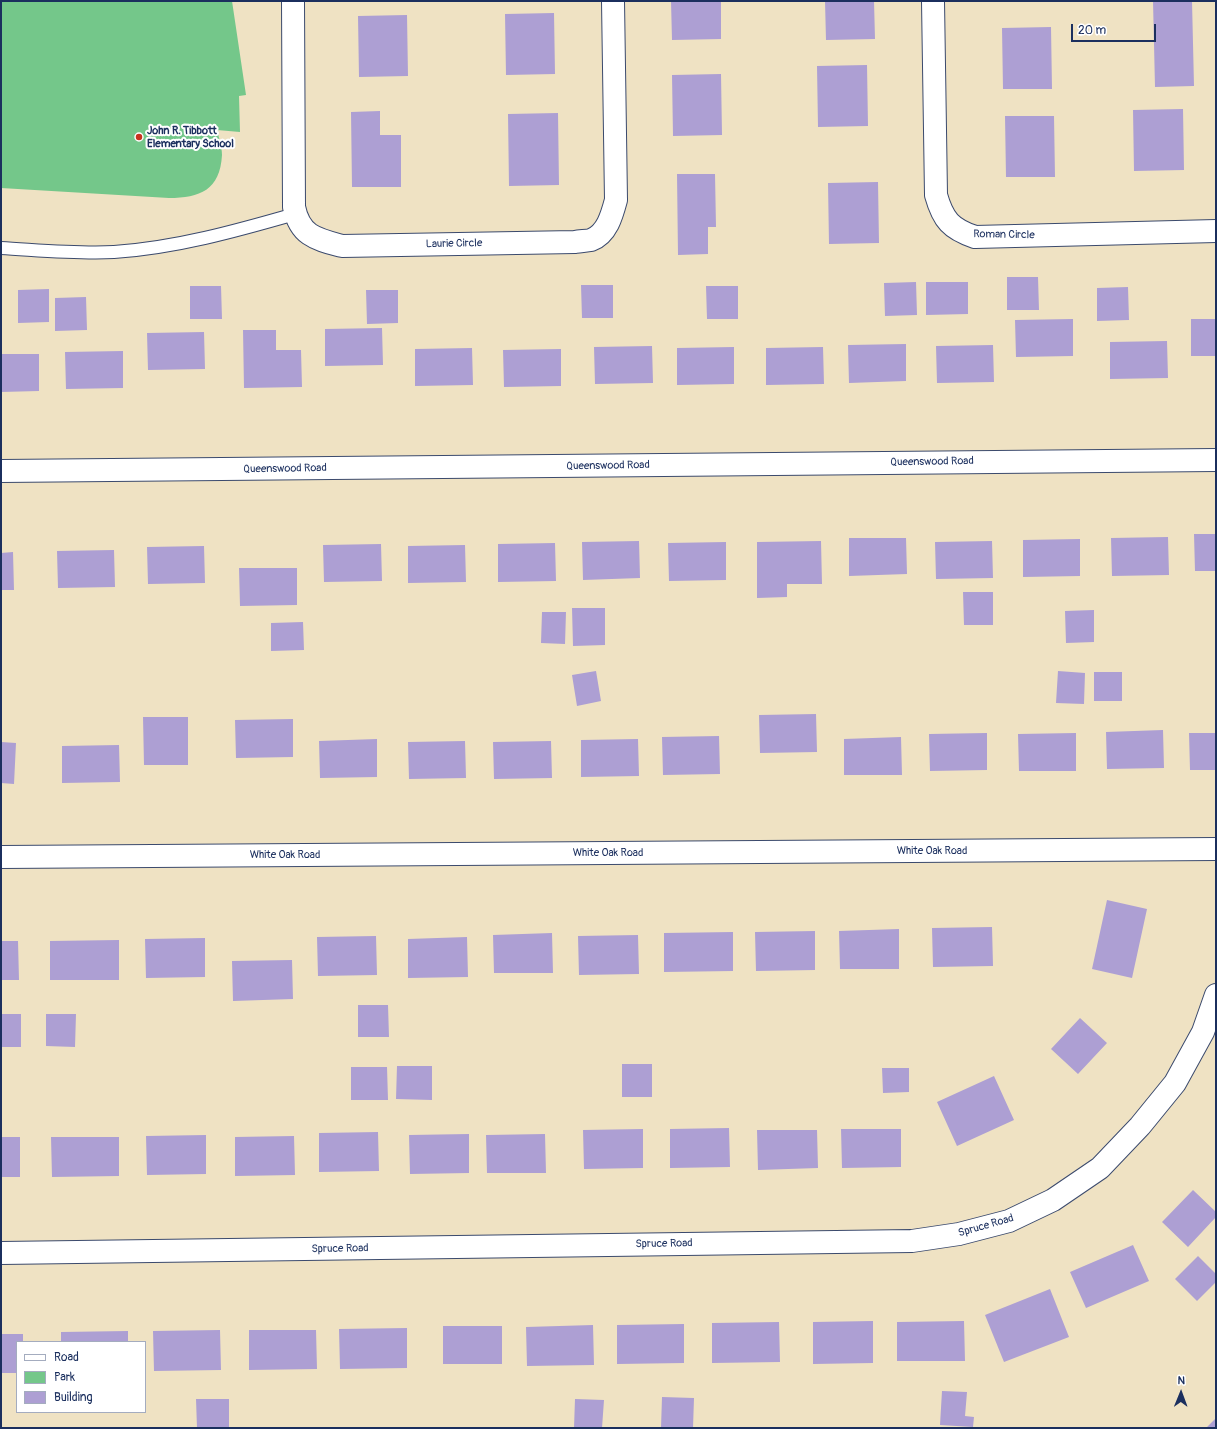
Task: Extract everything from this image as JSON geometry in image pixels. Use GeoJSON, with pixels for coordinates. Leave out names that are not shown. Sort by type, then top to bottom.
{"type":"FeatureCollection","features":[{"type":"Feature","properties":{"kind":"street","name":"Laurie Circle"},"geometry":{"type":"LineString","coordinates":[[293,1],[293,191],[295,214],[304,230],[318,239],[342,246],[575,242],[591,240],[602,231],[611,217],[616,200],[613,1]]}},
{"type":"Feature","properties":{"kind":"street","name":"Roman Circle"},"geometry":{"type":"LineString","coordinates":[[933,1],[936,195],[941,213],[955,228],[960,232],[975,237],[1216,231]]}},
{"type":"Feature","properties":{"kind":"street","name":"Queenswood Road"},"geometry":{"type":"LineString","coordinates":[[1,471],[1216,460]]}},
{"type":"Feature","properties":{"kind":"street","name":"White Oak Road"},"geometry":{"type":"LineString","coordinates":[[1,857],[1216,849]]}},
{"type":"Feature","properties":{"kind":"street","name":"Spruce Road"},"geometry":{"type":"LineString","coordinates":[[1,1253],[912,1241],[959,1234],[1009,1221],[1053,1200],[1100,1168],[1140,1126],[1175,1083],[1203,1032],[1216,995]]}},
{"type":"Feature","properties":{"kind":"lane"},"geometry":{"type":"LineString","coordinates":[[1,248],[112,252],[149,248],[236,231],[295,214]]}},
{"type":"Feature","properties":{"kind":"green space"},"geometry":{"type":"Polygon","coordinates":[[[1,1],[232,1],[246,95],[239,96],[240,132],[217,130],[222,155],[220,167],[213,184],[199,194],[180,198],[1,188],[1,1]]]}},
{"type":"Feature","properties":{"kind":"building"},"geometry":{"type":"Polygon","coordinates":[[[671,1],[721,1],[721,39],[672,40],[671,1]]]}},
{"type":"Feature","properties":{"kind":"building"},"geometry":{"type":"Polygon","coordinates":[[[825,1],[874,1],[875,39],[826,40],[825,1]]]}},
{"type":"Feature","properties":{"kind":"building"},"geometry":{"type":"Polygon","coordinates":[[[1153,1],[1192,1],[1194,86],[1155,87],[1153,1]]]}},
{"type":"Feature","properties":{"kind":"building"},"geometry":{"type":"Polygon","coordinates":[[[554,13],[555,74],[506,75],[505,14],[554,13]]]}},
{"type":"Feature","properties":{"kind":"building"},"geometry":{"type":"Polygon","coordinates":[[[407,15],[408,76],[359,77],[358,16],[407,15]]]}},
{"type":"Feature","properties":{"kind":"building"},"geometry":{"type":"Polygon","coordinates":[[[1051,27],[1052,89],[1003,89],[1002,28],[1051,27]]]}},
{"type":"Feature","properties":{"kind":"building"},"geometry":{"type":"Polygon","coordinates":[[[867,65],[868,126],[818,127],[817,66],[867,65]]]}},
{"type":"Feature","properties":{"kind":"building"},"geometry":{"type":"Polygon","coordinates":[[[721,74],[722,135],[673,136],[672,75],[721,74]]]}},
{"type":"Feature","properties":{"kind":"building"},"geometry":{"type":"Polygon","coordinates":[[[1183,109],[1184,170],[1134,171],[1133,110],[1183,109]]]}},
{"type":"Feature","properties":{"kind":"building"},"geometry":{"type":"Polygon","coordinates":[[[380,111],[380,135],[401,135],[401,187],[352,187],[351,112],[380,111]]]}},
{"type":"Feature","properties":{"kind":"building"},"geometry":{"type":"Polygon","coordinates":[[[558,113],[559,185],[509,186],[508,114],[558,113]]]}},
{"type":"Feature","properties":{"kind":"building"},"geometry":{"type":"Polygon","coordinates":[[[1005,116],[1054,116],[1055,177],[1006,177],[1005,116]]]}},
{"type":"Feature","properties":{"kind":"building"},"geometry":{"type":"Polygon","coordinates":[[[677,174],[715,174],[716,227],[708,227],[708,254],[678,255],[677,174]]]}},
{"type":"Feature","properties":{"kind":"building"},"geometry":{"type":"Polygon","coordinates":[[[878,182],[879,243],[829,244],[828,183],[878,182]]]}},
{"type":"Feature","properties":{"kind":"building"},"geometry":{"type":"Polygon","coordinates":[[[1007,277],[1038,277],[1039,310],[1007,310],[1007,277]]]}},
{"type":"Feature","properties":{"kind":"building"},"geometry":{"type":"Polygon","coordinates":[[[916,282],[917,315],[885,316],[884,283],[916,282]]]}},
{"type":"Feature","properties":{"kind":"building"},"geometry":{"type":"Polygon","coordinates":[[[926,282],[968,282],[968,314],[926,315],[926,282]]]}},
{"type":"Feature","properties":{"kind":"building"},"geometry":{"type":"Polygon","coordinates":[[[581,285],[613,285],[613,318],[582,318],[581,285]]]}},
{"type":"Feature","properties":{"kind":"building"},"geometry":{"type":"Polygon","coordinates":[[[190,286],[221,286],[222,319],[190,319],[190,286]]]}},
{"type":"Feature","properties":{"kind":"building"},"geometry":{"type":"Polygon","coordinates":[[[706,286],[738,286],[738,319],[707,319],[706,286]]]}},
{"type":"Feature","properties":{"kind":"building"},"geometry":{"type":"Polygon","coordinates":[[[1128,287],[1129,320],[1097,321],[1097,288],[1128,287]]]}},
{"type":"Feature","properties":{"kind":"building"},"geometry":{"type":"Polygon","coordinates":[[[49,289],[49,322],[18,323],[18,290],[49,289]]]}},
{"type":"Feature","properties":{"kind":"building"},"geometry":{"type":"Polygon","coordinates":[[[366,290],[398,290],[398,323],[367,324],[366,290]]]}},
{"type":"Feature","properties":{"kind":"building"},"geometry":{"type":"Polygon","coordinates":[[[86,297],[87,330],[55,331],[55,298],[86,297]]]}},
{"type":"Feature","properties":{"kind":"building"},"geometry":{"type":"Polygon","coordinates":[[[1073,319],[1073,356],[1016,357],[1015,320],[1073,319]]]}},
{"type":"Feature","properties":{"kind":"building"},"geometry":{"type":"Polygon","coordinates":[[[1191,319],[1216,319],[1216,356],[1191,356],[1191,319]]]}},
{"type":"Feature","properties":{"kind":"building"},"geometry":{"type":"Polygon","coordinates":[[[382,328],[383,365],[325,366],[325,329],[382,328]]]}},
{"type":"Feature","properties":{"kind":"building"},"geometry":{"type":"Polygon","coordinates":[[[243,330],[276,330],[276,350],[301,350],[302,387],[244,388],[243,330]]]}},
{"type":"Feature","properties":{"kind":"building"},"geometry":{"type":"Polygon","coordinates":[[[204,332],[205,369],[148,370],[147,333],[204,332]]]}},
{"type":"Feature","properties":{"kind":"building"},"geometry":{"type":"Polygon","coordinates":[[[1167,341],[1168,378],[1110,379],[1110,342],[1167,341]]]}},
{"type":"Feature","properties":{"kind":"building"},"geometry":{"type":"Polygon","coordinates":[[[906,344],[906,381],[849,383],[848,345],[906,344]]]}},
{"type":"Feature","properties":{"kind":"building"},"geometry":{"type":"Polygon","coordinates":[[[993,345],[994,382],[937,383],[936,346],[993,345]]]}},
{"type":"Feature","properties":{"kind":"building"},"geometry":{"type":"Polygon","coordinates":[[[652,346],[653,383],[595,384],[594,347],[652,346]]]}},
{"type":"Feature","properties":{"kind":"building"},"geometry":{"type":"Polygon","coordinates":[[[734,347],[734,384],[677,385],[677,348],[734,347]]]}},
{"type":"Feature","properties":{"kind":"building"},"geometry":{"type":"Polygon","coordinates":[[[823,347],[824,384],[766,385],[766,348],[823,347]]]}},
{"type":"Feature","properties":{"kind":"building"},"geometry":{"type":"Polygon","coordinates":[[[472,348],[473,385],[415,386],[415,349],[472,348]]]}},
{"type":"Feature","properties":{"kind":"building"},"geometry":{"type":"Polygon","coordinates":[[[561,349],[561,386],[504,387],[503,350],[561,349]]]}},
{"type":"Feature","properties":{"kind":"building"},"geometry":{"type":"Polygon","coordinates":[[[123,351],[123,388],[66,389],[65,352],[123,351]]]}},
{"type":"Feature","properties":{"kind":"building"},"geometry":{"type":"Polygon","coordinates":[[[1,354],[39,354],[39,391],[1,392],[1,354]]]}},
{"type":"Feature","properties":{"kind":"building"},"geometry":{"type":"Polygon","coordinates":[[[1194,534],[1216,534],[1216,571],[1195,571],[1194,534]]]}},
{"type":"Feature","properties":{"kind":"building"},"geometry":{"type":"Polygon","coordinates":[[[1168,537],[1169,575],[1112,576],[1111,538],[1168,537]]]}},
{"type":"Feature","properties":{"kind":"building"},"geometry":{"type":"Polygon","coordinates":[[[849,538],[906,538],[907,574],[849,576],[849,538]]]}},
{"type":"Feature","properties":{"kind":"building"},"geometry":{"type":"Polygon","coordinates":[[[1080,539],[1080,576],[1023,577],[1023,540],[1080,539]]]}},
{"type":"Feature","properties":{"kind":"building"},"geometry":{"type":"Polygon","coordinates":[[[639,541],[640,578],[583,580],[582,542],[639,541]]]}},
{"type":"Feature","properties":{"kind":"building"},"geometry":{"type":"Polygon","coordinates":[[[821,541],[822,584],[787,584],[787,597],[757,598],[757,542],[821,541]]]}},
{"type":"Feature","properties":{"kind":"building"},"geometry":{"type":"Polygon","coordinates":[[[992,541],[993,578],[936,579],[935,542],[992,541]]]}},
{"type":"Feature","properties":{"kind":"building"},"geometry":{"type":"Polygon","coordinates":[[[726,542],[726,580],[669,581],[668,543],[726,542]]]}},
{"type":"Feature","properties":{"kind":"building"},"geometry":{"type":"Polygon","coordinates":[[[555,543],[556,581],[498,582],[498,544],[555,543]]]}},
{"type":"Feature","properties":{"kind":"building"},"geometry":{"type":"Polygon","coordinates":[[[381,544],[382,581],[324,582],[323,545],[381,544]]]}},
{"type":"Feature","properties":{"kind":"building"},"geometry":{"type":"Polygon","coordinates":[[[465,545],[466,582],[408,583],[408,546],[465,545]]]}},
{"type":"Feature","properties":{"kind":"building"},"geometry":{"type":"Polygon","coordinates":[[[204,546],[205,583],[148,584],[147,547],[204,546]]]}},
{"type":"Feature","properties":{"kind":"building"},"geometry":{"type":"Polygon","coordinates":[[[114,550],[115,587],[58,588],[57,551],[114,550]]]}},
{"type":"Feature","properties":{"kind":"building"},"geometry":{"type":"Polygon","coordinates":[[[13,552],[14,590],[1,590],[1,553],[13,552]]]}},
{"type":"Feature","properties":{"kind":"building"},"geometry":{"type":"Polygon","coordinates":[[[239,568],[297,568],[297,605],[240,606],[239,568]]]}},
{"type":"Feature","properties":{"kind":"building"},"geometry":{"type":"Polygon","coordinates":[[[963,592],[993,592],[993,625],[964,625],[963,592]]]}},
{"type":"Feature","properties":{"kind":"building"},"geometry":{"type":"Polygon","coordinates":[[[572,608],[605,608],[605,645],[573,646],[572,608]]]}},
{"type":"Feature","properties":{"kind":"building"},"geometry":{"type":"Polygon","coordinates":[[[1094,610],[1094,642],[1066,643],[1065,611],[1094,610]]]}},
{"type":"Feature","properties":{"kind":"building"},"geometry":{"type":"Polygon","coordinates":[[[542,612],[566,612],[565,644],[541,643],[542,612]]]}},
{"type":"Feature","properties":{"kind":"building"},"geometry":{"type":"Polygon","coordinates":[[[303,622],[304,650],[271,651],[271,623],[303,622]]]}},
{"type":"Feature","properties":{"kind":"building"},"geometry":{"type":"Polygon","coordinates":[[[596,671],[601,701],[577,706],[572,675],[596,671]]]}},
{"type":"Feature","properties":{"kind":"building"},"geometry":{"type":"Polygon","coordinates":[[[1058,671],[1085,673],[1084,704],[1056,703],[1058,671]]]}},
{"type":"Feature","properties":{"kind":"building"},"geometry":{"type":"Polygon","coordinates":[[[1094,672],[1122,672],[1122,701],[1094,701],[1094,672]]]}},
{"type":"Feature","properties":{"kind":"building"},"geometry":{"type":"Polygon","coordinates":[[[816,714],[817,752],[760,753],[759,715],[816,714]]]}},
{"type":"Feature","properties":{"kind":"building"},"geometry":{"type":"Polygon","coordinates":[[[143,717],[188,717],[188,765],[144,765],[143,717]]]}},
{"type":"Feature","properties":{"kind":"building"},"geometry":{"type":"Polygon","coordinates":[[[293,719],[293,757],[236,758],[235,720],[293,719]]]}},
{"type":"Feature","properties":{"kind":"building"},"geometry":{"type":"Polygon","coordinates":[[[1163,730],[1164,768],[1107,769],[1106,732],[1163,730]]]}},
{"type":"Feature","properties":{"kind":"building"},"geometry":{"type":"Polygon","coordinates":[[[987,733],[987,770],[930,771],[929,734],[987,733]]]}},
{"type":"Feature","properties":{"kind":"building"},"geometry":{"type":"Polygon","coordinates":[[[1076,733],[1076,771],[1019,771],[1018,734],[1076,733]]]}},
{"type":"Feature","properties":{"kind":"building"},"geometry":{"type":"Polygon","coordinates":[[[1189,733],[1216,733],[1216,770],[1190,770],[1189,733]]]}},
{"type":"Feature","properties":{"kind":"building"},"geometry":{"type":"Polygon","coordinates":[[[719,736],[720,774],[663,775],[662,737],[719,736]]]}},
{"type":"Feature","properties":{"kind":"building"},"geometry":{"type":"Polygon","coordinates":[[[901,737],[902,775],[844,775],[844,739],[901,737]]]}},
{"type":"Feature","properties":{"kind":"building"},"geometry":{"type":"Polygon","coordinates":[[[377,739],[377,777],[320,778],[319,741],[377,739]]]}},
{"type":"Feature","properties":{"kind":"building"},"geometry":{"type":"Polygon","coordinates":[[[638,739],[639,776],[581,777],[581,740],[638,739]]]}},
{"type":"Feature","properties":{"kind":"building"},"geometry":{"type":"Polygon","coordinates":[[[465,741],[466,778],[409,779],[408,742],[465,741]]]}},
{"type":"Feature","properties":{"kind":"building"},"geometry":{"type":"Polygon","coordinates":[[[551,741],[552,778],[494,779],[493,742],[551,741]]]}},
{"type":"Feature","properties":{"kind":"building"},"geometry":{"type":"Polygon","coordinates":[[[1,742],[16,743],[14,784],[1,783],[1,742]]]}},
{"type":"Feature","properties":{"kind":"building"},"geometry":{"type":"Polygon","coordinates":[[[119,745],[120,782],[62,783],[62,746],[119,745]]]}},
{"type":"Feature","properties":{"kind":"building"},"geometry":{"type":"Polygon","coordinates":[[[1107,900],[1147,909],[1132,978],[1092,969],[1107,900]]]}},
{"type":"Feature","properties":{"kind":"building"},"geometry":{"type":"Polygon","coordinates":[[[992,927],[993,966],[933,967],[932,928],[992,927]]]}},
{"type":"Feature","properties":{"kind":"building"},"geometry":{"type":"Polygon","coordinates":[[[899,929],[899,969],[840,969],[839,931],[899,929]]]}},
{"type":"Feature","properties":{"kind":"building"},"geometry":{"type":"Polygon","coordinates":[[[815,931],[815,970],[756,971],[755,932],[815,931]]]}},
{"type":"Feature","properties":{"kind":"building"},"geometry":{"type":"Polygon","coordinates":[[[733,932],[733,971],[664,972],[664,933],[733,932]]]}},
{"type":"Feature","properties":{"kind":"building"},"geometry":{"type":"Polygon","coordinates":[[[552,933],[553,973],[494,973],[493,935],[552,933]]]}},
{"type":"Feature","properties":{"kind":"building"},"geometry":{"type":"Polygon","coordinates":[[[638,935],[639,974],[579,975],[578,936],[638,935]]]}},
{"type":"Feature","properties":{"kind":"building"},"geometry":{"type":"Polygon","coordinates":[[[376,936],[377,975],[318,976],[317,937],[376,936]]]}},
{"type":"Feature","properties":{"kind":"building"},"geometry":{"type":"Polygon","coordinates":[[[467,937],[468,977],[408,978],[408,939],[467,937]]]}},
{"type":"Feature","properties":{"kind":"building"},"geometry":{"type":"Polygon","coordinates":[[[205,938],[205,977],[146,978],[145,939],[205,938]]]}},
{"type":"Feature","properties":{"kind":"building"},"geometry":{"type":"Polygon","coordinates":[[[119,940],[119,980],[50,980],[50,941],[119,940]]]}},
{"type":"Feature","properties":{"kind":"building"},"geometry":{"type":"Polygon","coordinates":[[[1,941],[18,941],[19,980],[1,980],[1,941]]]}},
{"type":"Feature","properties":{"kind":"building"},"geometry":{"type":"Polygon","coordinates":[[[292,960],[293,999],[233,1001],[232,961],[292,960]]]}},
{"type":"Feature","properties":{"kind":"building"},"geometry":{"type":"Polygon","coordinates":[[[358,1005],[388,1005],[389,1037],[358,1037],[358,1005]]]}},
{"type":"Feature","properties":{"kind":"building"},"geometry":{"type":"Polygon","coordinates":[[[1,1014],[21,1014],[21,1047],[1,1047],[1,1014]]]}},
{"type":"Feature","properties":{"kind":"building"},"geometry":{"type":"Polygon","coordinates":[[[46,1014],[76,1014],[75,1047],[46,1046],[46,1014]]]}},
{"type":"Feature","properties":{"kind":"building"},"geometry":{"type":"Polygon","coordinates":[[[1080,1018],[1107,1043],[1078,1074],[1051,1049],[1080,1018]]]}},
{"type":"Feature","properties":{"kind":"building"},"geometry":{"type":"Polygon","coordinates":[[[622,1064],[652,1064],[652,1097],[622,1097],[622,1064]]]}},
{"type":"Feature","properties":{"kind":"building"},"geometry":{"type":"Polygon","coordinates":[[[397,1066],[432,1066],[432,1100],[396,1099],[397,1066]]]}},
{"type":"Feature","properties":{"kind":"building"},"geometry":{"type":"Polygon","coordinates":[[[351,1067],[387,1067],[388,1100],[351,1100],[351,1067]]]}},
{"type":"Feature","properties":{"kind":"building"},"geometry":{"type":"Polygon","coordinates":[[[882,1068],[909,1068],[909,1092],[883,1093],[882,1068]]]}},
{"type":"Feature","properties":{"kind":"building"},"geometry":{"type":"Polygon","coordinates":[[[994,1076],[1014,1120],[957,1146],[937,1102],[994,1076]]]}},
{"type":"Feature","properties":{"kind":"building"},"geometry":{"type":"Polygon","coordinates":[[[729,1128],[730,1167],[670,1168],[670,1129],[729,1128]]]}},
{"type":"Feature","properties":{"kind":"building"},"geometry":{"type":"Polygon","coordinates":[[[643,1129],[643,1168],[584,1169],[583,1130],[643,1129]]]}},
{"type":"Feature","properties":{"kind":"building"},"geometry":{"type":"Polygon","coordinates":[[[841,1129],[901,1129],[901,1167],[842,1168],[841,1129]]]}},
{"type":"Feature","properties":{"kind":"building"},"geometry":{"type":"Polygon","coordinates":[[[757,1130],[817,1130],[818,1168],[758,1170],[757,1130]]]}},
{"type":"Feature","properties":{"kind":"building"},"geometry":{"type":"Polygon","coordinates":[[[378,1132],[379,1171],[319,1172],[319,1133],[378,1132]]]}},
{"type":"Feature","properties":{"kind":"building"},"geometry":{"type":"Polygon","coordinates":[[[469,1134],[469,1173],[410,1174],[409,1135],[469,1134]]]}},
{"type":"Feature","properties":{"kind":"building"},"geometry":{"type":"Polygon","coordinates":[[[545,1134],[546,1173],[487,1173],[486,1135],[545,1134]]]}},
{"type":"Feature","properties":{"kind":"building"},"geometry":{"type":"Polygon","coordinates":[[[206,1135],[206,1174],[147,1175],[146,1136],[206,1135]]]}},
{"type":"Feature","properties":{"kind":"building"},"geometry":{"type":"Polygon","coordinates":[[[294,1136],[295,1175],[235,1176],[235,1137],[294,1136]]]}},
{"type":"Feature","properties":{"kind":"building"},"geometry":{"type":"Polygon","coordinates":[[[1,1137],[20,1137],[20,1177],[1,1177],[1,1137]]]}},
{"type":"Feature","properties":{"kind":"building"},"geometry":{"type":"Polygon","coordinates":[[[51,1137],[119,1137],[119,1176],[52,1177],[51,1137]]]}},
{"type":"Feature","properties":{"kind":"building"},"geometry":{"type":"Polygon","coordinates":[[[1193,1190],[1216,1212],[1216,1217],[1188,1247],[1162,1222],[1193,1190]]]}},
{"type":"Feature","properties":{"kind":"building"},"geometry":{"type":"Polygon","coordinates":[[[1133,1245],[1149,1281],[1086,1308],[1070,1272],[1133,1245]]]}},
{"type":"Feature","properties":{"kind":"building"},"geometry":{"type":"Polygon","coordinates":[[[1198,1256],[1216,1274],[1216,1282],[1197,1301],[1175,1279],[1198,1256]]]}},
{"type":"Feature","properties":{"kind":"building"},"geometry":{"type":"Polygon","coordinates":[[[1050,1289],[1069,1337],[1004,1362],[985,1315],[1050,1289]]]}},
{"type":"Feature","properties":{"kind":"building"},"geometry":{"type":"Polygon","coordinates":[[[873,1321],[873,1363],[813,1364],[813,1322],[873,1321]]]}},
{"type":"Feature","properties":{"kind":"building"},"geometry":{"type":"Polygon","coordinates":[[[964,1321],[965,1361],[897,1361],[897,1322],[964,1321]]]}},
{"type":"Feature","properties":{"kind":"building"},"geometry":{"type":"Polygon","coordinates":[[[779,1322],[780,1362],[712,1363],[712,1323],[779,1322]]]}},
{"type":"Feature","properties":{"kind":"building"},"geometry":{"type":"Polygon","coordinates":[[[684,1324],[684,1363],[617,1364],[617,1325],[684,1324]]]}},
{"type":"Feature","properties":{"kind":"building"},"geometry":{"type":"Polygon","coordinates":[[[593,1325],[594,1365],[527,1366],[526,1327],[593,1325]]]}},
{"type":"Feature","properties":{"kind":"building"},"geometry":{"type":"Polygon","coordinates":[[[443,1326],[502,1326],[502,1364],[443,1364],[443,1326]]]}},
{"type":"Feature","properties":{"kind":"building"},"geometry":{"type":"Polygon","coordinates":[[[407,1328],[407,1368],[340,1369],[339,1329],[407,1328]]]}},
{"type":"Feature","properties":{"kind":"building"},"geometry":{"type":"Polygon","coordinates":[[[220,1330],[221,1370],[154,1371],[153,1331],[220,1330]]]}},
{"type":"Feature","properties":{"kind":"building"},"geometry":{"type":"Polygon","coordinates":[[[249,1330],[316,1330],[317,1369],[249,1370],[249,1330]]]}},
{"type":"Feature","properties":{"kind":"building"},"geometry":{"type":"Polygon","coordinates":[[[128,1331],[128,1341],[61,1341],[61,1332],[128,1331]]]}},
{"type":"Feature","properties":{"kind":"building"},"geometry":{"type":"Polygon","coordinates":[[[1,1334],[23,1334],[23,1341],[16,1341],[16,1373],[1,1373],[1,1334]]]}},
{"type":"Feature","properties":{"kind":"building"},"geometry":{"type":"Polygon","coordinates":[[[942,1391],[967,1392],[965,1416],[974,1417],[973,1427],[940,1425],[942,1391]]]}},
{"type":"Feature","properties":{"kind":"building"},"geometry":{"type":"Polygon","coordinates":[[[662,1397],[694,1398],[693,1428],[661,1428],[662,1397]]]}},
{"type":"Feature","properties":{"kind":"building"},"geometry":{"type":"Polygon","coordinates":[[[196,1399],[229,1399],[229,1428],[197,1428],[196,1399]]]}},
{"type":"Feature","properties":{"kind":"building"},"geometry":{"type":"Polygon","coordinates":[[[575,1399],[604,1400],[602,1428],[574,1428],[575,1399]]]}},
{"type":"Feature","properties":{"kind":"building"},"geometry":{"type":"Polygon","coordinates":[[[1216,1418],[1216,1428],[1206,1428],[1216,1418]]]}},
{"type":"Feature","properties":{"kind":"place","name":"John R. Tibbott Elementary School"},"geometry":{"type":"Point","coordinates":[139,137]}}]}
